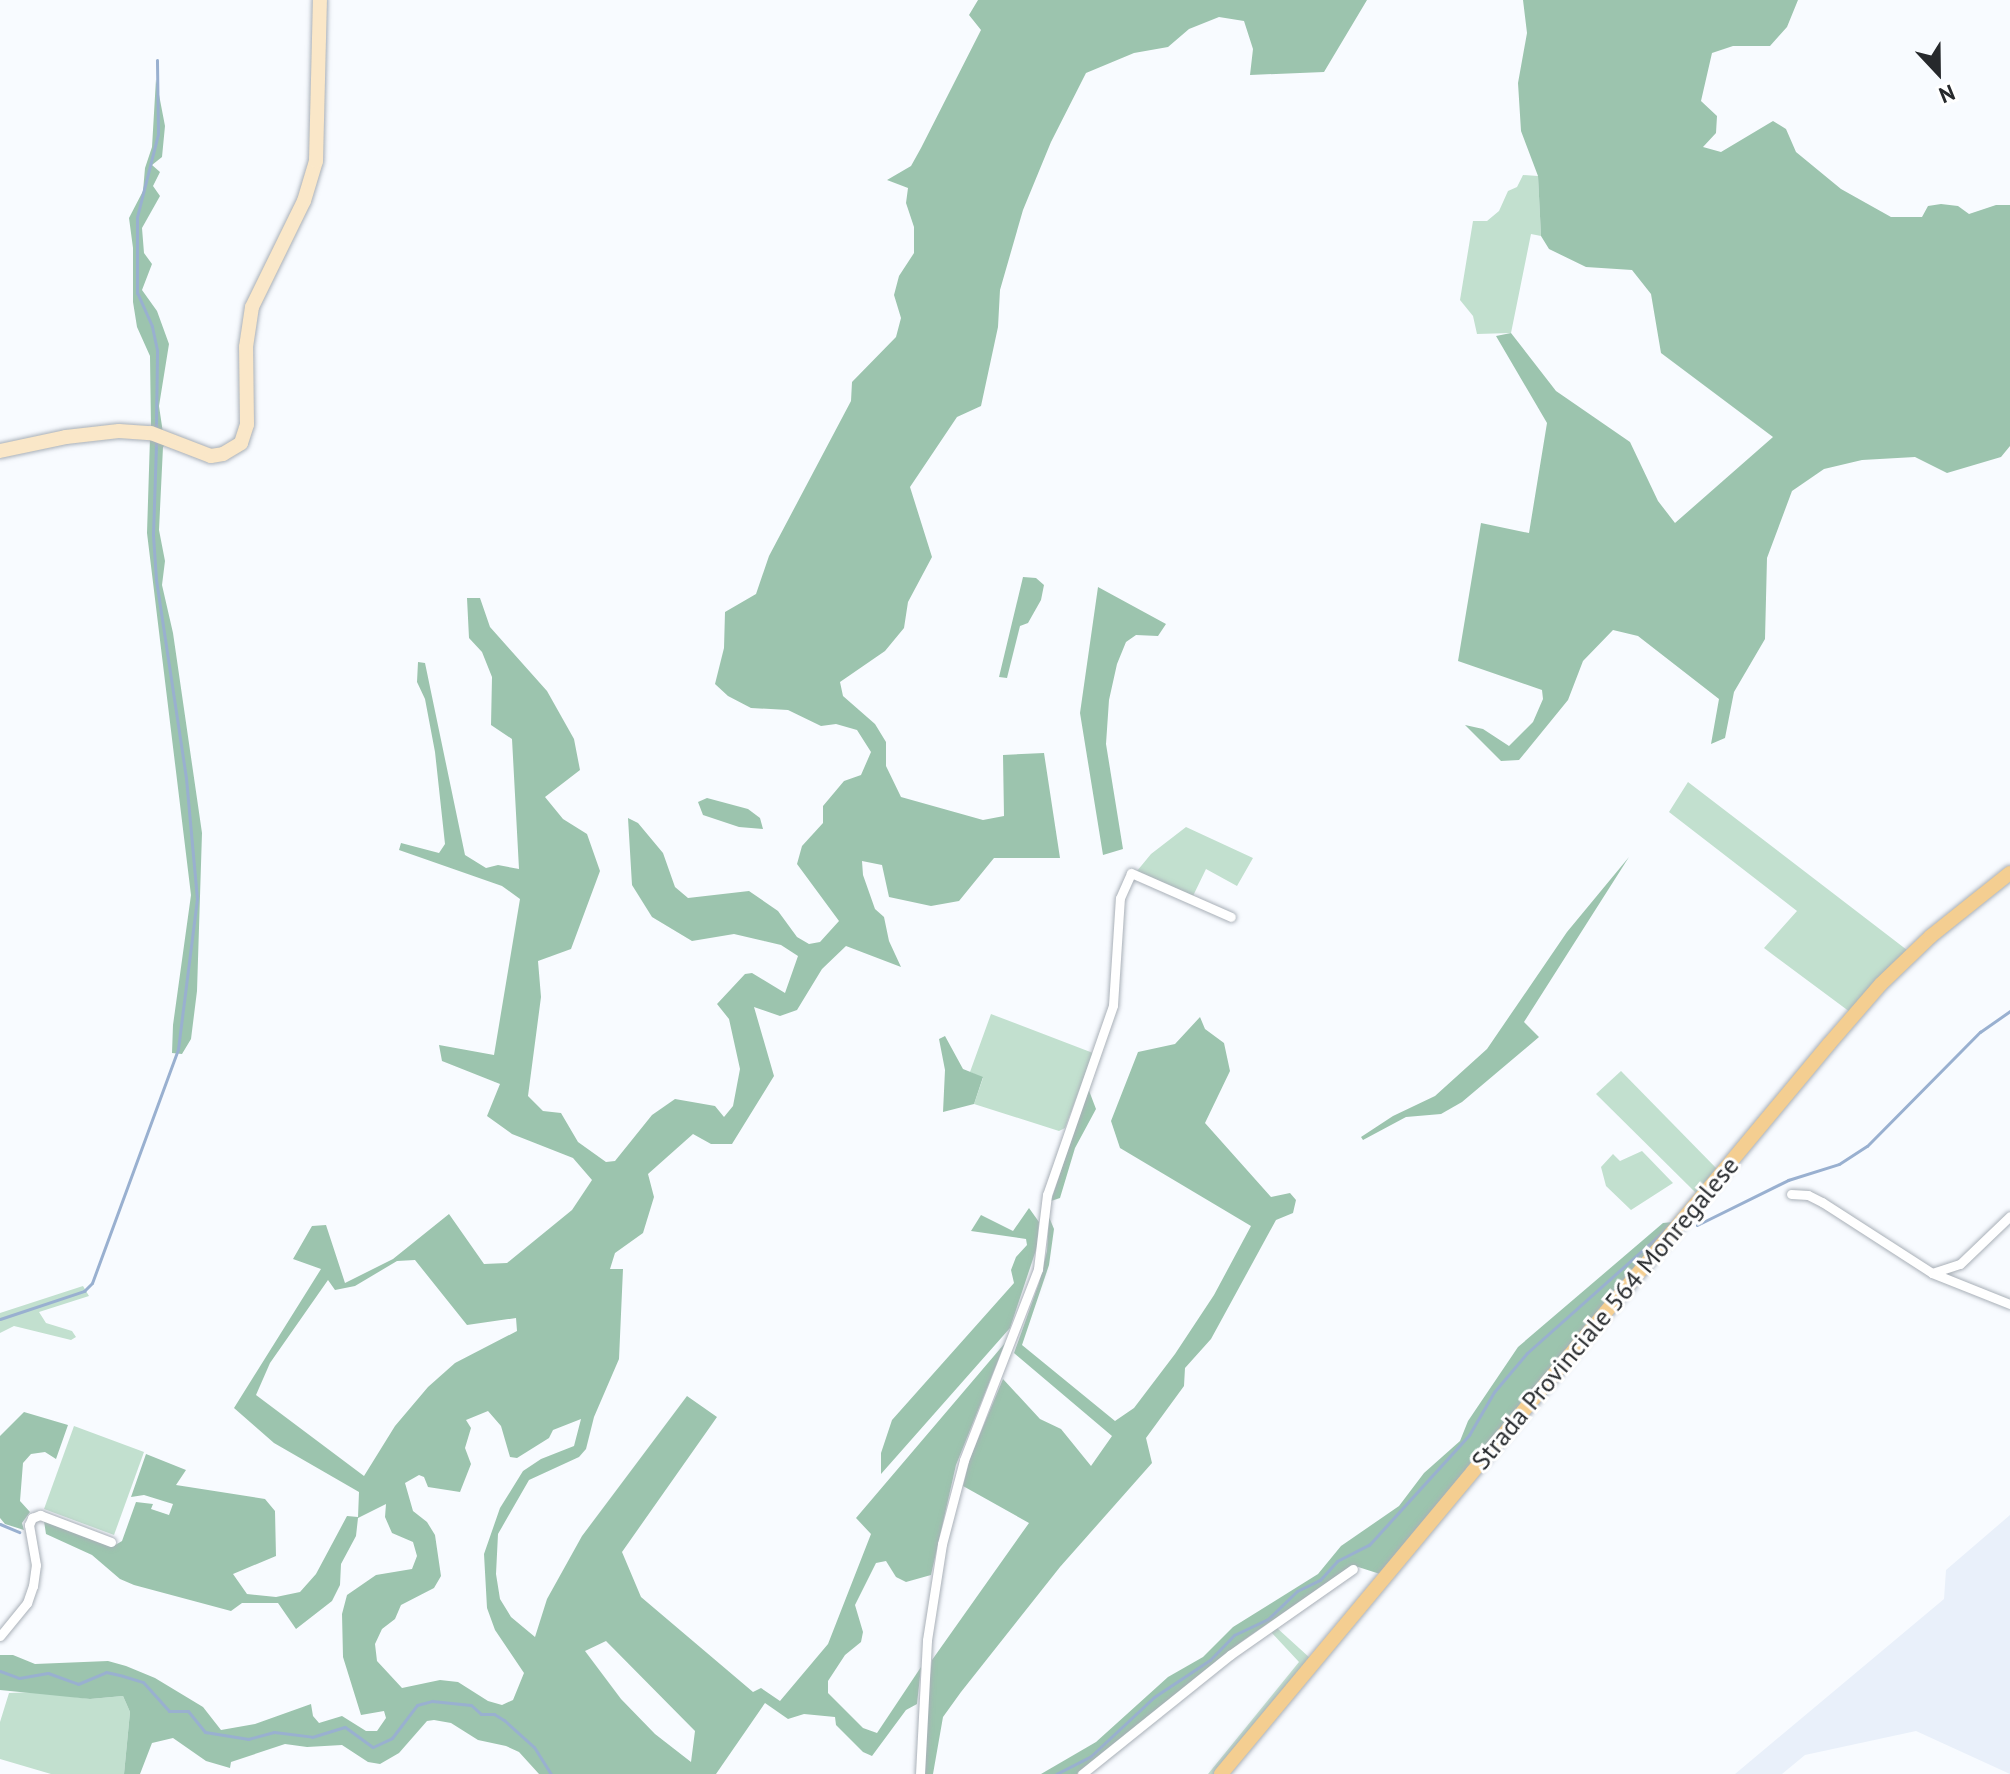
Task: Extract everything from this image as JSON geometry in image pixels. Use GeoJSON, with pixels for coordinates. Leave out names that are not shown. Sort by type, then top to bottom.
{"type":"FeatureCollection","features":[{"type":"Feature","properties":{"kind":"main road","name":"Strada Provinciale 564 Monregalese"},"geometry":{"type":"LineString","coordinates":[[1221,1774],[1881,984],[1931,936],[2010,873]]}},
{"type":"Feature","properties":{"kind":"street"},"geometry":{"type":"LineString","coordinates":[[0,451],[96,432],[151,433],[211,456],[223,454],[241,443],[247,424],[246,347],[252,307],[304,201],[316,161],[320,0]]}},
{"type":"Feature","properties":{"kind":"street"},"geometry":{"type":"LineString","coordinates":[[920,1774],[927,1640],[942,1544],[964,1460],[1038,1269],[1047,1195],[1113,1005],[1115,934],[1125,883],[1131,873],[1231,917]]}},
{"type":"Feature","properties":{"kind":"street"},"geometry":{"type":"LineString","coordinates":[[1791,1194],[1808,1195],[1822,1202],[1932,1273],[2010,1304]]}},
{"type":"Feature","properties":{"kind":"street"},"geometry":{"type":"LineString","coordinates":[[1932,1273],[1960,1264],[2010,1216]]}},
{"type":"Feature","properties":{"kind":"street"},"geometry":{"type":"LineString","coordinates":[[0,1636],[27,1603],[33,1586],[36,1565],[29,1525],[32,1518],[40,1515],[111,1542]]}},
{"type":"Feature","properties":{"kind":"street"},"geometry":{"type":"LineString","coordinates":[[1082,1774],[1230,1655],[1353,1569]]}},
{"type":"Feature","properties":{"kind":"shaded area"},"geometry":{"type":"Polygon","coordinates":[[[2010,1515],[2010,1774],[1916,1731],[1805,1755],[1782,1774],[1735,1774],[1944,1599],[1946,1570],[2010,1515]]]}},
{"type":"Feature","properties":{"kind":"green space"},"geometry":{"type":"Polygon","coordinates":[[[978,0],[1367,0],[1324,72],[1250,75],[1253,49],[1244,21],[1219,17],[1189,29],[1168,47],[1134,53],[1086,73],[1051,142],[1023,210],[1000,290],[998,327],[981,406],[957,417],[910,487],[932,557],[908,602],[904,628],[885,651],[840,682],[843,696],[875,724],[886,742],[886,766],[901,797],[983,820],[1004,816],[1003,755],[1044,753],[1060,858],[994,858],[959,901],[931,906],[889,897],[882,865],[862,861],[863,875],[875,909],[884,917],[889,941],[901,967],[846,946],[822,969],[797,1010],[780,1016],[754,1007],[774,1076],[732,1144],[711,1144],[693,1134],[648,1174],[654,1197],[643,1233],[615,1253],[610,1269],[623,1269],[619,1359],[594,1417],[586,1449],[579,1457],[529,1480],[498,1534],[496,1574],[500,1599],[511,1617],[535,1637],[547,1599],[582,1536],[687,1396],[717,1417],[622,1552],[641,1597],[753,1692],[761,1688],[780,1701],[828,1644],[871,1534],[856,1518],[1005,1343],[956,1465],[931,1575],[906,1582],[896,1577],[886,1561],[876,1563],[855,1605],[863,1632],[861,1642],[845,1655],[828,1681],[828,1693],[863,1728],[877,1733],[921,1667],[917,1704],[906,1710],[872,1756],[863,1752],[836,1725],[835,1717],[804,1714],[788,1719],[765,1703],[716,1774],[539,1774],[519,1752],[478,1740],[451,1723],[434,1720],[427,1721],[399,1753],[380,1764],[368,1762],[342,1745],[307,1747],[285,1744],[231,1762],[230,1768],[206,1761],[173,1738],[152,1743],[140,1774],[124,1774],[130,1712],[123,1696],[90,1699],[0,1690],[0,1655],[13,1655],[35,1664],[108,1661],[126,1666],[155,1678],[203,1707],[221,1730],[255,1724],[311,1704],[313,1716],[319,1723],[342,1716],[366,1731],[377,1731],[386,1718],[384,1711],[361,1715],[343,1657],[342,1614],[347,1595],[376,1575],[412,1569],[417,1556],[413,1542],[392,1533],[385,1517],[386,1504],[358,1518],[356,1536],[341,1564],[340,1585],[332,1601],[296,1629],[278,1603],[242,1603],[231,1611],[120,1579],[92,1555],[46,1534],[44,1521],[112,1547],[122,1541],[136,1502],[153,1504],[151,1509],[169,1515],[173,1504],[144,1495],[131,1497],[146,1454],[186,1470],[176,1485],[265,1499],[275,1511],[276,1556],[233,1574],[247,1594],[276,1597],[300,1592],[316,1574],[347,1516],[358,1517],[359,1492],[274,1443],[234,1408],[321,1269],[293,1259],[312,1226],[326,1225],[345,1283],[393,1259],[449,1214],[484,1264],[507,1263],[572,1210],[592,1180],[573,1158],[512,1134],[487,1116],[500,1084],[442,1061],[439,1045],[494,1055],[520,899],[502,886],[399,850],[401,843],[439,853],[445,844],[435,752],[425,699],[417,682],[418,662],[425,663],[465,855],[486,868],[498,865],[519,869],[512,739],[491,725],[492,677],[482,652],[469,638],[467,598],[480,598],[490,627],[547,691],[574,739],[580,770],[545,797],[563,819],[587,834],[600,871],[571,949],[538,961],[541,997],[528,1096],[543,1111],[561,1113],[578,1142],[606,1162],[615,1161],[652,1115],[675,1099],[715,1106],[724,1117],[733,1106],[740,1069],[729,1019],[717,1004],[745,974],[752,973],[785,993],[798,956],[781,945],[734,934],[692,941],[652,917],[632,885],[628,818],[638,823],[663,853],[675,887],[688,898],[749,891],[778,911],[797,937],[809,944],[820,942],[839,921],[797,864],[802,846],[823,823],[823,806],[844,781],[861,775],[871,752],[857,730],[836,724],[821,726],[788,710],[751,708],[728,696],[715,684],[724,648],[725,612],[756,594],[769,556],[851,401],[852,382],[896,337],[901,318],[894,295],[899,276],[914,253],[914,227],[906,203],[908,188],[887,180],[911,166],[981,30],[969,15],[978,0]],[[415,1260],[397,1261],[355,1286],[335,1290],[328,1280],[270,1363],[256,1395],[364,1476],[395,1426],[428,1387],[455,1363],[517,1331],[516,1318],[467,1325],[415,1260]],[[488,1411],[466,1420],[471,1428],[465,1448],[471,1464],[460,1492],[428,1487],[424,1477],[419,1475],[405,1483],[413,1511],[427,1522],[435,1535],[441,1576],[434,1588],[401,1605],[395,1619],[382,1629],[375,1644],[377,1661],[402,1688],[440,1680],[458,1682],[488,1701],[502,1705],[513,1700],[524,1673],[495,1630],[487,1608],[484,1554],[500,1508],[523,1471],[541,1459],[574,1446],[581,1419],[553,1430],[549,1438],[517,1458],[510,1457],[501,1426],[488,1411]],[[606,1641],[585,1651],[621,1699],[655,1734],[691,1762],[695,1731],[606,1641]]]}},
{"type":"Feature","properties":{"kind":"green space"},"geometry":{"type":"Polygon","coordinates":[[[1523,0],[1798,0],[1787,27],[1770,46],[1733,46],[1712,53],[1701,101],[1717,116],[1716,133],[1703,147],[1721,152],[1773,121],[1786,129],[1796,152],[1841,189],[1891,217],[1922,217],[1928,206],[1941,204],[1958,206],[1969,214],[1996,205],[2010,205],[2010,446],[2001,457],[1947,473],[1915,457],[1862,460],[1824,469],[1792,491],[1767,558],[1765,639],[1734,692],[1725,738],[1711,744],[1719,699],[1638,636],[1613,630],[1583,661],[1568,700],[1519,760],[1501,761],[1465,725],[1483,729],[1509,746],[1533,722],[1543,699],[1542,690],[1458,661],[1481,523],[1529,533],[1547,423],[1496,336],[1511,333],[1556,391],[1630,442],[1658,501],[1675,523],[1773,437],[1661,353],[1651,294],[1632,270],[1586,267],[1549,249],[1541,236],[1538,176],[1521,131],[1518,83],[1527,33],[1523,0]]]}},
{"type":"Feature","properties":{"kind":"green space"},"geometry":{"type":"Polygon","coordinates":[[[156,79],[165,126],[162,157],[152,165],[160,172],[153,186],[160,196],[142,228],[144,253],[152,264],[142,290],[157,311],[169,344],[159,406],[163,433],[151,428],[150,356],[137,327],[133,302],[133,248],[129,218],[143,191],[145,168],[152,147],[156,79]]]}},
{"type":"Feature","properties":{"kind":"green space"},"geometry":{"type":"Polygon","coordinates":[[[1523,175],[1538,176],[1541,236],[1531,234],[1511,333],[1477,334],[1473,316],[1460,300],[1473,221],[1487,221],[1499,211],[1508,191],[1517,187],[1523,175]]]}},
{"type":"Feature","properties":{"kind":"green space"},"geometry":{"type":"Polygon","coordinates":[[[150,438],[166,444],[163,447],[159,530],[165,561],[162,585],[173,633],[202,833],[197,991],[191,1039],[182,1054],[172,1053],[173,1025],[191,895],[147,533],[150,438]]]}},
{"type":"Feature","properties":{"kind":"green space"},"geometry":{"type":"Polygon","coordinates":[[[1023,577],[1036,578],[1044,585],[1041,600],[1028,623],[1020,626],[1007,678],[999,677],[1023,577]]]}},
{"type":"Feature","properties":{"kind":"green space"},"geometry":{"type":"Polygon","coordinates":[[[1098,587],[1166,624],[1158,636],[1136,635],[1126,642],[1117,664],[1109,700],[1106,744],[1123,849],[1103,855],[1080,713],[1098,587]]]}},
{"type":"Feature","properties":{"kind":"green space"},"geometry":{"type":"Polygon","coordinates":[[[1688,782],[1907,950],[1850,1012],[1764,948],[1797,911],[1669,812],[1688,782]]]}},
{"type":"Feature","properties":{"kind":"green space"},"geometry":{"type":"Polygon","coordinates":[[[707,798],[748,809],[760,818],[763,829],[739,827],[703,815],[698,802],[707,798]]]}},
{"type":"Feature","properties":{"kind":"green space"},"geometry":{"type":"Polygon","coordinates":[[[1186,827],[1253,858],[1237,886],[1206,869],[1193,896],[1137,871],[1151,854],[1186,827]]]}},
{"type":"Feature","properties":{"kind":"green space"},"geometry":{"type":"Polygon","coordinates":[[[1629,857],[1524,1022],[1539,1037],[1462,1102],[1441,1114],[1406,1117],[1363,1140],[1361,1137],[1393,1116],[1435,1096],[1487,1049],[1567,932],[1629,857]]]}},
{"type":"Feature","properties":{"kind":"green space"},"geometry":{"type":"Polygon","coordinates":[[[991,1014],[1093,1053],[1065,1128],[1059,1131],[974,1104],[983,1078],[970,1072],[991,1014]]]}},
{"type":"Feature","properties":{"kind":"green space"},"geometry":{"type":"Polygon","coordinates":[[[1200,1017],[1205,1029],[1224,1043],[1230,1071],[1205,1123],[1271,1197],[1290,1193],[1296,1200],[1293,1213],[1276,1220],[1211,1339],[1185,1368],[1184,1386],[1146,1438],[1152,1463],[1060,1567],[961,1692],[943,1717],[933,1774],[924,1774],[926,1704],[932,1660],[1029,1523],[963,1486],[970,1458],[1003,1379],[1040,1419],[1061,1429],[1091,1466],[1112,1436],[1014,1353],[1039,1283],[1047,1251],[1049,1217],[1054,1229],[1049,1265],[1022,1345],[1115,1421],[1134,1408],[1175,1354],[1214,1295],[1251,1226],[1120,1148],[1111,1121],[1138,1052],[1175,1044],[1200,1017]]]}},
{"type":"Feature","properties":{"kind":"green space"},"geometry":{"type":"Polygon","coordinates":[[[945,1036],[963,1069],[983,1077],[974,1104],[943,1112],[945,1070],[939,1039],[945,1036]]]}},
{"type":"Feature","properties":{"kind":"green space"},"geometry":{"type":"Polygon","coordinates":[[[1621,1071],[1718,1170],[1697,1194],[1596,1094],[1621,1071]]]}},
{"type":"Feature","properties":{"kind":"green space"},"geometry":{"type":"Polygon","coordinates":[[[1088,1088],[1096,1109],[1075,1148],[1060,1198],[1051,1201],[1088,1088]]]}},
{"type":"Feature","properties":{"kind":"green space"},"geometry":{"type":"Polygon","coordinates":[[[1642,1151],[1673,1183],[1631,1210],[1606,1186],[1601,1167],[1613,1154],[1620,1161],[1642,1151]]]}},
{"type":"Feature","properties":{"kind":"green space"},"geometry":{"type":"Polygon","coordinates":[[[1029,1208],[1039,1222],[1037,1247],[1010,1328],[881,1474],[881,1453],[892,1420],[1014,1283],[1011,1270],[1016,1257],[1027,1245],[1026,1239],[971,1231],[981,1215],[1013,1231],[1029,1208]]]}},
{"type":"Feature","properties":{"kind":"green space"},"geometry":{"type":"Polygon","coordinates":[[[1673,1222],[1380,1574],[1352,1565],[1241,1642],[1077,1774],[1041,1774],[1096,1742],[1168,1677],[1203,1657],[1233,1627],[1318,1574],[1341,1546],[1399,1506],[1424,1473],[1460,1441],[1468,1421],[1518,1347],[1663,1223],[1673,1222]]]}},
{"type":"Feature","properties":{"kind":"green space"},"geometry":{"type":"Polygon","coordinates":[[[83,1286],[89,1296],[39,1312],[46,1323],[72,1331],[76,1337],[71,1340],[14,1326],[0,1333],[0,1313],[83,1286]]]}},
{"type":"Feature","properties":{"kind":"green space"},"geometry":{"type":"Polygon","coordinates":[[[24,1412],[68,1425],[56,1459],[45,1452],[31,1454],[23,1463],[20,1501],[30,1512],[22,1523],[24,1530],[5,1524],[0,1518],[0,1436],[24,1412]]]}},
{"type":"Feature","properties":{"kind":"green space"},"geometry":{"type":"Polygon","coordinates":[[[74,1426],[144,1452],[114,1535],[44,1509],[74,1426]]]}},
{"type":"Feature","properties":{"kind":"green space"},"geometry":{"type":"Polygon","coordinates":[[[1277,1628],[1310,1658],[1215,1774],[1208,1774],[1299,1662],[1271,1632],[1277,1628]]]}},
{"type":"Feature","properties":{"kind":"green space"},"geometry":{"type":"Polygon","coordinates":[[[37,1692],[90,1699],[123,1696],[130,1712],[124,1774],[51,1774],[0,1759],[0,1722],[9,1693],[37,1692]]]}},
{"type":"Feature","properties":{"kind":"waterway"},"geometry":{"type":"LineString","coordinates":[[156,426],[157,350],[152,326],[137,293],[137,217],[158,134],[157,60]]}},
{"type":"Feature","properties":{"kind":"waterway"},"geometry":{"type":"LineString","coordinates":[[0,1319],[84,1291],[92,1283],[178,1049],[197,899],[186,778],[156,579],[153,535],[156,443]]}},
{"type":"Feature","properties":{"kind":"waterway"},"geometry":{"type":"LineString","coordinates":[[1697,1225],[1788,1180],[1839,1164],[1867,1146],[1980,1032],[2010,1011]]}},
{"type":"Feature","properties":{"kind":"waterway"},"geometry":{"type":"LineString","coordinates":[[1056,1774],[1091,1756],[1154,1697],[1210,1660],[1234,1635],[1268,1619],[1297,1591],[1320,1580],[1337,1561],[1369,1545],[1469,1435],[1494,1392],[1527,1353],[1664,1231]]}},
{"type":"Feature","properties":{"kind":"waterway"},"geometry":{"type":"LineString","coordinates":[[0,1524],[19,1532]]}},
{"type":"Feature","properties":{"kind":"waterway"},"geometry":{"type":"LineString","coordinates":[[0,1671],[19,1678],[48,1673],[78,1684],[106,1672],[123,1676],[143,1682],[169,1711],[188,1711],[205,1732],[248,1739],[274,1732],[312,1737],[345,1727],[373,1747],[392,1738],[417,1705],[432,1701],[471,1705],[481,1714],[494,1714],[504,1720],[534,1747],[551,1774]]}}]}
